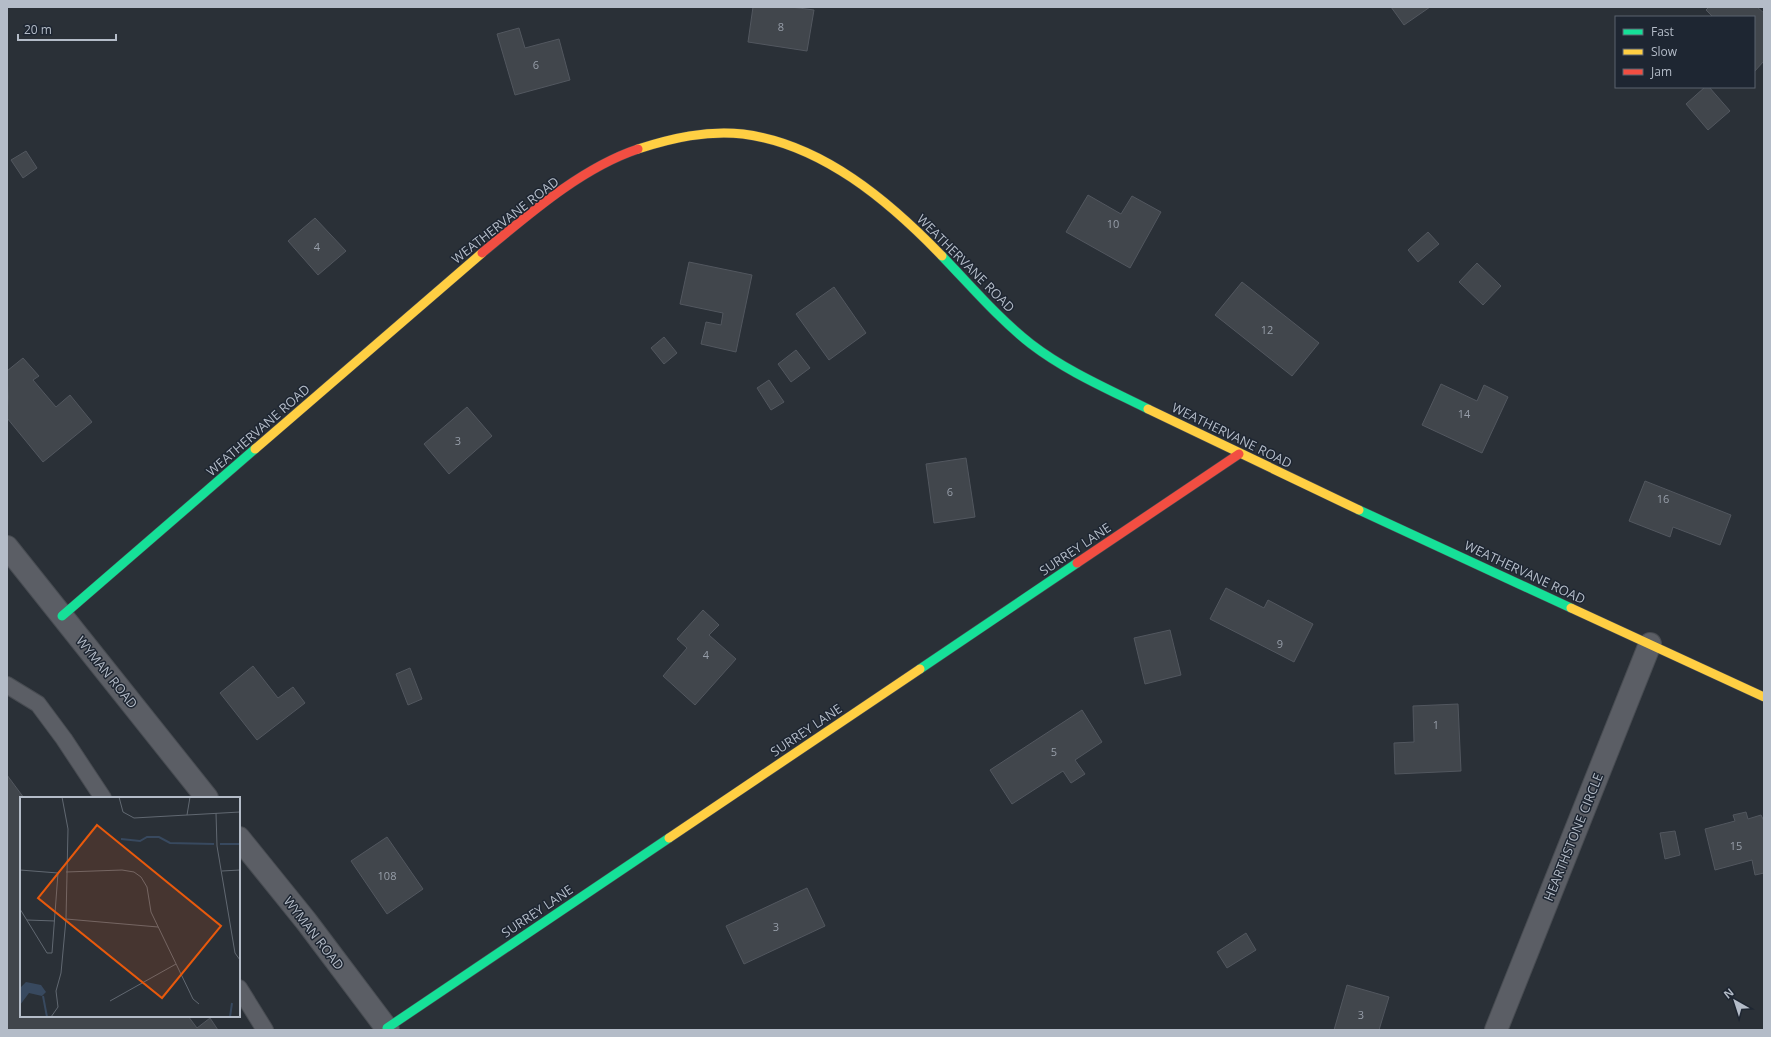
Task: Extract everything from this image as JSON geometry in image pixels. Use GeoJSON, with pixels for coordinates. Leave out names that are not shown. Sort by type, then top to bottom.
{"type":"FeatureCollection","features":[{"type":"Feature","properties":{"kind":"street","name":"WEATHERVANE ROAD"},"geometry":{"type":"LineString","coordinates":[[62,616],[468,265],[534,210],[592,171],[622,155],[651,144],[683,137],[741,134],[765,139],[790,147],[833,168],[865,186],[928,240],[993,310],[1017,332],[1046,355],[1074,371],[1240,454],[1764,697]]}},
{"type":"Feature","properties":{"kind":"street","name":"SURREY LANE"},"geometry":{"type":"LineString","coordinates":[[388,1029],[1240,454]]}},
{"type":"Feature","properties":{"kind":"street","name":"WYMAN ROAD"},"geometry":{"type":"LineString","coordinates":[[7,547],[206,797]]}},
{"type":"Feature","properties":{"kind":"street","name":"HEARTHSTONE CIRCLE"},"geometry":{"type":"LineString","coordinates":[[1496,1030],[1650,644]]}},
{"type":"Feature","properties":{"kind":"street","name":"WYMAN ROAD"},"geometry":{"type":"LineString","coordinates":[[240,839],[306,921],[388,1029]]}},
{"type":"Feature","properties":{"kind":"lane"},"geometry":{"type":"LineString","coordinates":[[7,685],[38,704],[103,797]]}},
{"type":"Feature","properties":{"kind":"lane"},"geometry":{"type":"LineString","coordinates":[[240,990],[265,1030]]}},
{"type":"Feature","properties":{"kind":"building"},"geometry":{"type":"Polygon","coordinates":[[[753,7],[791,7],[814,10],[807,51],[748,42],[753,7]]]}},
{"type":"Feature","properties":{"kind":"building"},"geometry":{"type":"Polygon","coordinates":[[[1391,7],[1430,7],[1404,25],[1391,7]]]}},
{"type":"Feature","properties":{"kind":"building"},"geometry":{"type":"Polygon","coordinates":[[[1709,7],[1757,7],[1764,13],[1764,61],[1755,71],[1755,16],[1712,16],[1706,10],[1709,7]]]}},
{"type":"Feature","properties":{"kind":"building"},"geometry":{"type":"Polygon","coordinates":[[[519,28],[525,48],[559,39],[570,80],[515,95],[497,34],[519,28]]]}},
{"type":"Feature","properties":{"kind":"building"},"geometry":{"type":"Polygon","coordinates":[[[1704,88],[1710,88],[1730,111],[1708,130],[1686,104],[1704,88]]]}},
{"type":"Feature","properties":{"kind":"building"},"geometry":{"type":"Polygon","coordinates":[[[26,151],[37,168],[23,178],[11,160],[26,151]]]}},
{"type":"Feature","properties":{"kind":"building"},"geometry":{"type":"Polygon","coordinates":[[[1088,195],[1121,214],[1132,196],[1161,212],[1130,268],[1066,232],[1088,195]]]}},
{"type":"Feature","properties":{"kind":"building"},"geometry":{"type":"Polygon","coordinates":[[[315,218],[346,251],[318,275],[288,241],[315,218]]]}},
{"type":"Feature","properties":{"kind":"building"},"geometry":{"type":"Polygon","coordinates":[[[1428,232],[1439,244],[1418,262],[1408,250],[1428,232]]]}},
{"type":"Feature","properties":{"kind":"building"},"geometry":{"type":"Polygon","coordinates":[[[689,262],[752,275],[736,352],[701,344],[706,322],[721,325],[723,313],[680,304],[689,262]]]}},
{"type":"Feature","properties":{"kind":"building"},"geometry":{"type":"Polygon","coordinates":[[[1477,263],[1501,286],[1483,305],[1459,282],[1477,263]]]}},
{"type":"Feature","properties":{"kind":"building"},"geometry":{"type":"Polygon","coordinates":[[[1242,282],[1319,343],[1292,376],[1215,315],[1242,282]]]}},
{"type":"Feature","properties":{"kind":"building"},"geometry":{"type":"Polygon","coordinates":[[[834,287],[866,333],[829,360],[796,314],[834,287]]]}},
{"type":"Feature","properties":{"kind":"building"},"geometry":{"type":"Polygon","coordinates":[[[664,337],[677,353],[664,364],[651,348],[664,337]]]}},
{"type":"Feature","properties":{"kind":"building"},"geometry":{"type":"Polygon","coordinates":[[[796,350],[810,368],[791,382],[778,364],[796,350]]]}},
{"type":"Feature","properties":{"kind":"building"},"geometry":{"type":"Polygon","coordinates":[[[23,358],[39,376],[33,380],[56,407],[70,395],[92,422],[43,462],[7,418],[7,371],[23,358]]]}},
{"type":"Feature","properties":{"kind":"building"},"geometry":{"type":"Polygon","coordinates":[[[769,380],[784,402],[771,410],[757,388],[769,380]]]}},
{"type":"Feature","properties":{"kind":"building"},"geometry":{"type":"Polygon","coordinates":[[[1441,384],[1477,401],[1484,385],[1508,397],[1482,453],[1422,425],[1441,384]]]}},
{"type":"Feature","properties":{"kind":"building"},"geometry":{"type":"Polygon","coordinates":[[[467,407],[492,436],[449,474],[424,444],[467,407]]]}},
{"type":"Feature","properties":{"kind":"building"},"geometry":{"type":"Polygon","coordinates":[[[966,458],[975,517],[934,523],[926,464],[966,458]]]}},
{"type":"Feature","properties":{"kind":"building"},"geometry":{"type":"Polygon","coordinates":[[[1645,481],[1731,515],[1720,545],[1673,527],[1670,537],[1629,521],[1645,481]]]}},
{"type":"Feature","properties":{"kind":"building"},"geometry":{"type":"Polygon","coordinates":[[[1226,588],[1264,608],[1268,600],[1313,624],[1294,662],[1210,619],[1226,588]]]}},
{"type":"Feature","properties":{"kind":"building"},"geometry":{"type":"Polygon","coordinates":[[[703,610],[719,625],[709,635],[736,659],[695,705],[663,676],[687,648],[677,639],[703,610]]]}},
{"type":"Feature","properties":{"kind":"building"},"geometry":{"type":"Polygon","coordinates":[[[1170,630],[1181,675],[1145,684],[1134,638],[1170,630]]]}},
{"type":"Feature","properties":{"kind":"building"},"geometry":{"type":"Polygon","coordinates":[[[253,666],[278,698],[293,687],[305,703],[257,740],[220,693],[253,666]]]}},
{"type":"Feature","properties":{"kind":"building"},"geometry":{"type":"Polygon","coordinates":[[[410,668],[422,699],[408,705],[396,674],[410,668]]]}},
{"type":"Feature","properties":{"kind":"building"},"geometry":{"type":"Polygon","coordinates":[[[1458,704],[1461,771],[1395,774],[1394,743],[1414,742],[1413,706],[1458,704]]]}},
{"type":"Feature","properties":{"kind":"building"},"geometry":{"type":"Polygon","coordinates":[[[1082,710],[1102,742],[1075,760],[1085,774],[1071,783],[1063,771],[1012,804],[990,770],[1082,710]]]}},
{"type":"Feature","properties":{"kind":"building"},"geometry":{"type":"Polygon","coordinates":[[[7,775],[23,797],[20,797],[20,1017],[189,1017],[197,1028],[210,1018],[218,1030],[7,1030],[7,775]]]}},
{"type":"Feature","properties":{"kind":"building"},"geometry":{"type":"Polygon","coordinates":[[[1746,812],[1748,819],[1761,815],[1764,821],[1764,873],[1755,875],[1752,860],[1715,870],[1705,829],[1735,821],[1733,815],[1746,812]]]}},
{"type":"Feature","properties":{"kind":"building"},"geometry":{"type":"Polygon","coordinates":[[[1675,831],[1680,855],[1665,859],[1660,833],[1675,831]]]}},
{"type":"Feature","properties":{"kind":"building"},"geometry":{"type":"Polygon","coordinates":[[[387,837],[423,889],[387,914],[351,861],[387,837]]]}},
{"type":"Feature","properties":{"kind":"building"},"geometry":{"type":"Polygon","coordinates":[[[807,888],[825,926],[744,964],[726,926],[807,888]]]}},
{"type":"Feature","properties":{"kind":"building"},"geometry":{"type":"Polygon","coordinates":[[[1246,933],[1256,950],[1227,968],[1217,952],[1246,933]]]}},
{"type":"Feature","properties":{"kind":"building"},"geometry":{"type":"Polygon","coordinates":[[[1347,985],[1389,997],[1379,1030],[1334,1030],[1347,985]]]}},
{"type":"Feature","properties":{"kind":"traffic: fast"},"geometry":{"type":"LineString","coordinates":[[942,256],[996,313],[1044,354],[1103,387],[1148,409]]}},
{"type":"Feature","properties":{"kind":"traffic: fast"},"geometry":{"type":"LineString","coordinates":[[62,616],[255,449]]}},
{"type":"Feature","properties":{"kind":"traffic: fast"},"geometry":{"type":"LineString","coordinates":[[1359,510],[1571,608]]}},
{"type":"Feature","properties":{"kind":"traffic: fast"},"geometry":{"type":"LineString","coordinates":[[920,669],[1077,563]]}},
{"type":"Feature","properties":{"kind":"traffic: fast"},"geometry":{"type":"LineString","coordinates":[[387,1028],[669,838]]}},
{"type":"Feature","properties":{"kind":"traffic: slow"},"geometry":{"type":"LineString","coordinates":[[638,149],[677,138],[716,133],[743,134],[772,140],[827,162],[852,178],[900,215],[942,256]]}},
{"type":"Feature","properties":{"kind":"traffic: slow"},"geometry":{"type":"LineString","coordinates":[[255,449],[482,253]]}},
{"type":"Feature","properties":{"kind":"traffic: slow"},"geometry":{"type":"LineString","coordinates":[[1148,409],[1359,510]]}},
{"type":"Feature","properties":{"kind":"traffic: slow"},"geometry":{"type":"LineString","coordinates":[[1571,608],[1764,697]]}},
{"type":"Feature","properties":{"kind":"traffic: slow"},"geometry":{"type":"LineString","coordinates":[[669,838],[920,669]]}},
{"type":"Feature","properties":{"kind":"traffic: jam"},"geometry":{"type":"LineString","coordinates":[[482,253],[537,208],[576,180],[617,157],[638,149]]}},
{"type":"Feature","properties":{"kind":"traffic: jam"},"geometry":{"type":"LineString","coordinates":[[1077,563],[1239,454]]}}]}
